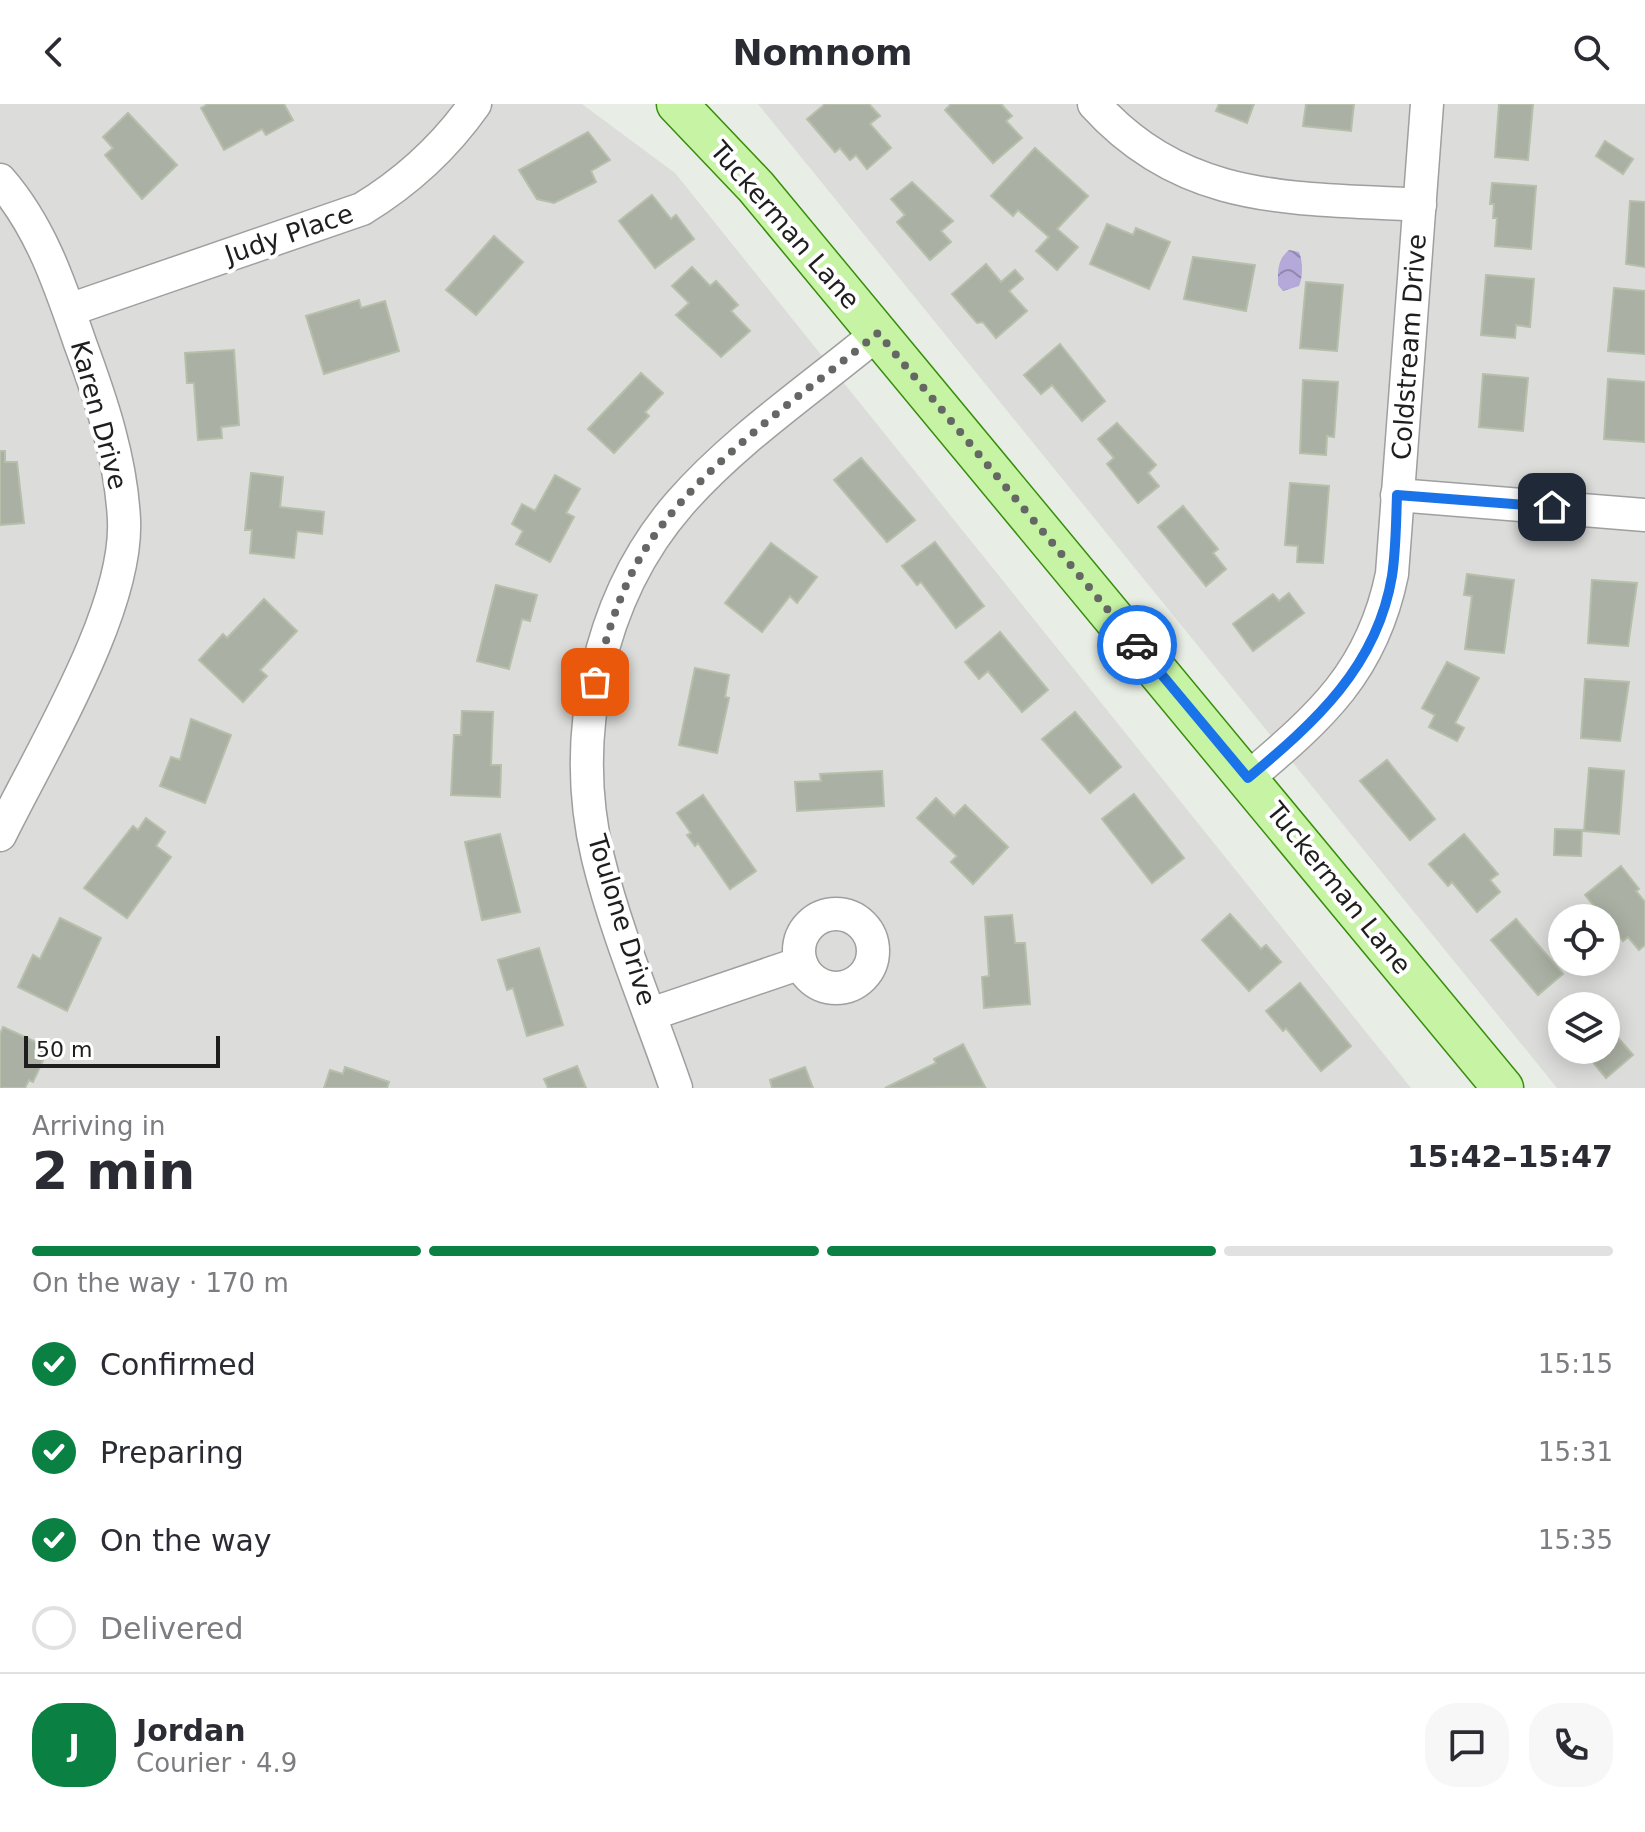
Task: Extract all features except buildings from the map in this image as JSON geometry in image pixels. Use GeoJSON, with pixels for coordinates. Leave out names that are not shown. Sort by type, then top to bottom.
{"type":"FeatureCollection","features":[{"type":"Feature","properties":{"kind":"main road","name":"Tuckerman Lane"},"geometry":{"type":"LineString","coordinates":[[677,104],[756,187],[1503,1088]]}},
{"type":"Feature","properties":{"kind":"street","name":"Judy Place"},"geometry":{"type":"LineString","coordinates":[[69,310],[362,209],[392,191],[430,160],[475,104]]}},
{"type":"Feature","properties":{"kind":"street"},"geometry":{"type":"LineString","coordinates":[[1094,104],[1113,125],[1148,152],[1189,176],[1234,189],[1289,197],[1420,205]]}},
{"type":"Feature","properties":{"kind":"street","name":"Coldstream Drive"},"geometry":{"type":"LineString","coordinates":[[1248,778],[1330,705],[1368,649],[1387,600],[1392,574],[1427,104]]}},
{"type":"Feature","properties":{"kind":"street","name":"Karen Drive"},"geometry":{"type":"LineString","coordinates":[[0,180],[40,237],[69,310],[119,467],[124,521],[123,550],[108,609],[91,651],[0,835]]}},
{"type":"Feature","properties":{"kind":"street","name":"Toulone Drive"},"geometry":{"type":"LineString","coordinates":[[676,1088],[598,857],[593,829],[588,778],[589,730],[595,682],[606,640],[636,566],[679,504],[706,475],[878,333]]}},
{"type":"Feature","properties":{"kind":"street"},"geometry":{"type":"LineString","coordinates":[[1397,495],[1645,515]]}},
{"type":"Feature","properties":{"kind":"street"},"geometry":{"type":"LineString","coordinates":[[651,1014],[801,963]]}},
{"type":"Feature","properties":{"kind":"shaded area"},"geometry":{"type":"Polygon","coordinates":[[[0,104],[582,104],[675,173],[1411,1088],[0,1088],[0,104]]]}},
{"type":"Feature","properties":{"kind":"shaded area"},"geometry":{"type":"Polygon","coordinates":[[[758,104],[1645,104],[1645,1088],[1557,1088],[758,104]]]}},
{"type":"Feature","properties":{"kind":"water"},"geometry":{"type":"Polygon","coordinates":[[[1289,250],[1299,252],[1301,278],[1299,286],[1283,291],[1278,285],[1278,270],[1289,250]]]}},
{"type":"Feature","properties":{"kind":"way so far"},"geometry":{"type":"LineString","coordinates":[[595,682],[619,601],[655,533],[706,475],[878,333],[1137,645]]}},
{"type":"Feature","properties":{"kind":"route"},"geometry":{"type":"LineString","coordinates":[[1137,645],[1248,778],[1311,725],[1358,669],[1373,640],[1387,600],[1392,574],[1397,495],[1552,507]]}}]}
